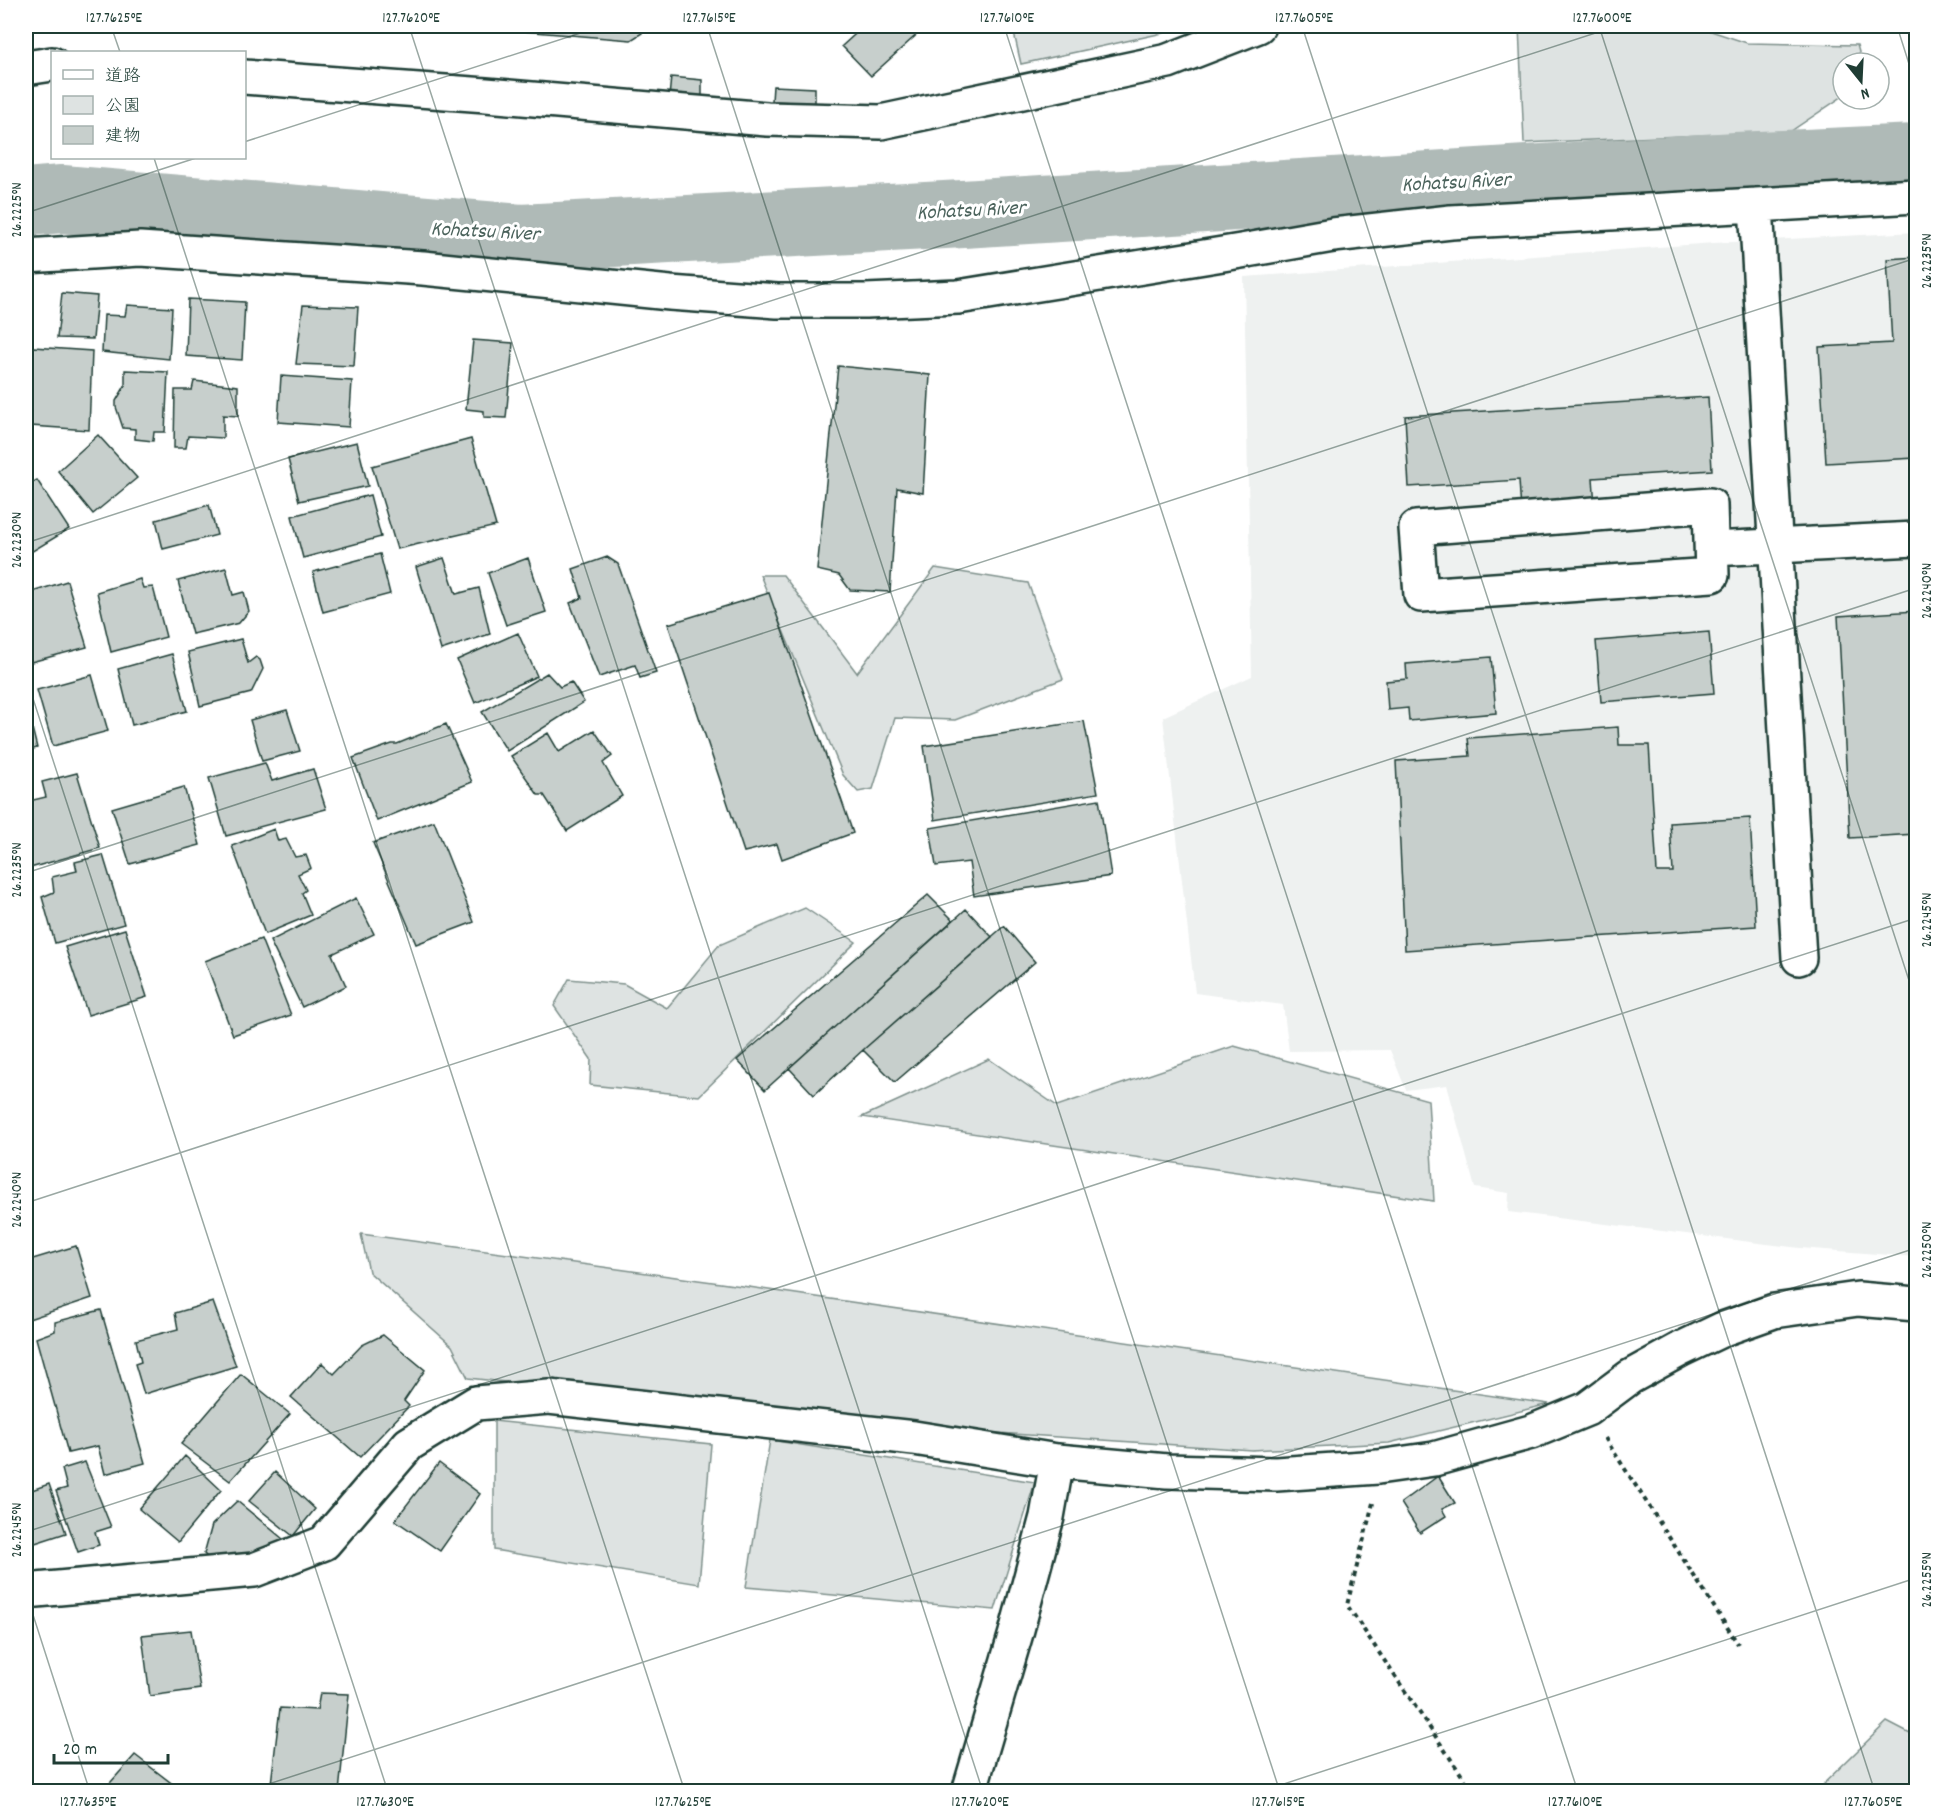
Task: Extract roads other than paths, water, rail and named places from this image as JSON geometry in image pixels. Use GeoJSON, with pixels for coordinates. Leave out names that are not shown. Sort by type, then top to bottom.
{"type":"FeatureCollection","features":[{"type":"Feature","properties":{"kind":"street"},"geometry":{"type":"LineString","coordinates":[[246,77],[767,119],[881,122],[1168,61],[1258,26]]}},
{"type":"Feature","properties":{"kind":"street"},"geometry":{"type":"LineString","coordinates":[[26,68],[51,64]]}},
{"type":"Feature","properties":{"kind":"street"},"geometry":{"type":"LineString","coordinates":[[26,256],[141,249],[423,268],[682,294],[777,300],[866,301],[958,297],[1333,235],[1451,222],[1917,196]]}},
{"type":"Feature","properties":{"kind":"street"},"geometry":{"type":"LineString","coordinates":[[1756,206],[1799,958]]}},
{"type":"Feature","properties":{"kind":"street"},"geometry":{"type":"LineString","coordinates":[[1710,505],[1712,549],[1712,575],[1421,595],[1416,528],[1710,505]]}},
{"type":"Feature","properties":{"kind":"street"},"geometry":{"type":"LineString","coordinates":[[1712,549],[1917,539]]}},
{"type":"Feature","properties":{"kind":"street"},"geometry":{"type":"LineString","coordinates":[[26,1591],[254,1570],[324,1543],[409,1444],[476,1403],[549,1397],[914,1438],[1057,1461],[1167,1471],[1276,1474],[1378,1467],[1434,1459],[1531,1432],[1587,1409],[1630,1377],[1681,1349],[1723,1329],[1774,1311],[1858,1299],[1917,1304]]}},
{"type":"Feature","properties":{"kind":"street"},"geometry":{"type":"LineString","coordinates":[[969,1791],[1030,1580],[1047,1516],[1057,1461]]}},
{"type":"Feature","properties":{"kind":"waterway","name":"Kohatsu River"},"geometry":{"type":"LineString","coordinates":[[26,202],[62,199],[521,238],[963,214],[1736,166],[1916,158]]}}]}
